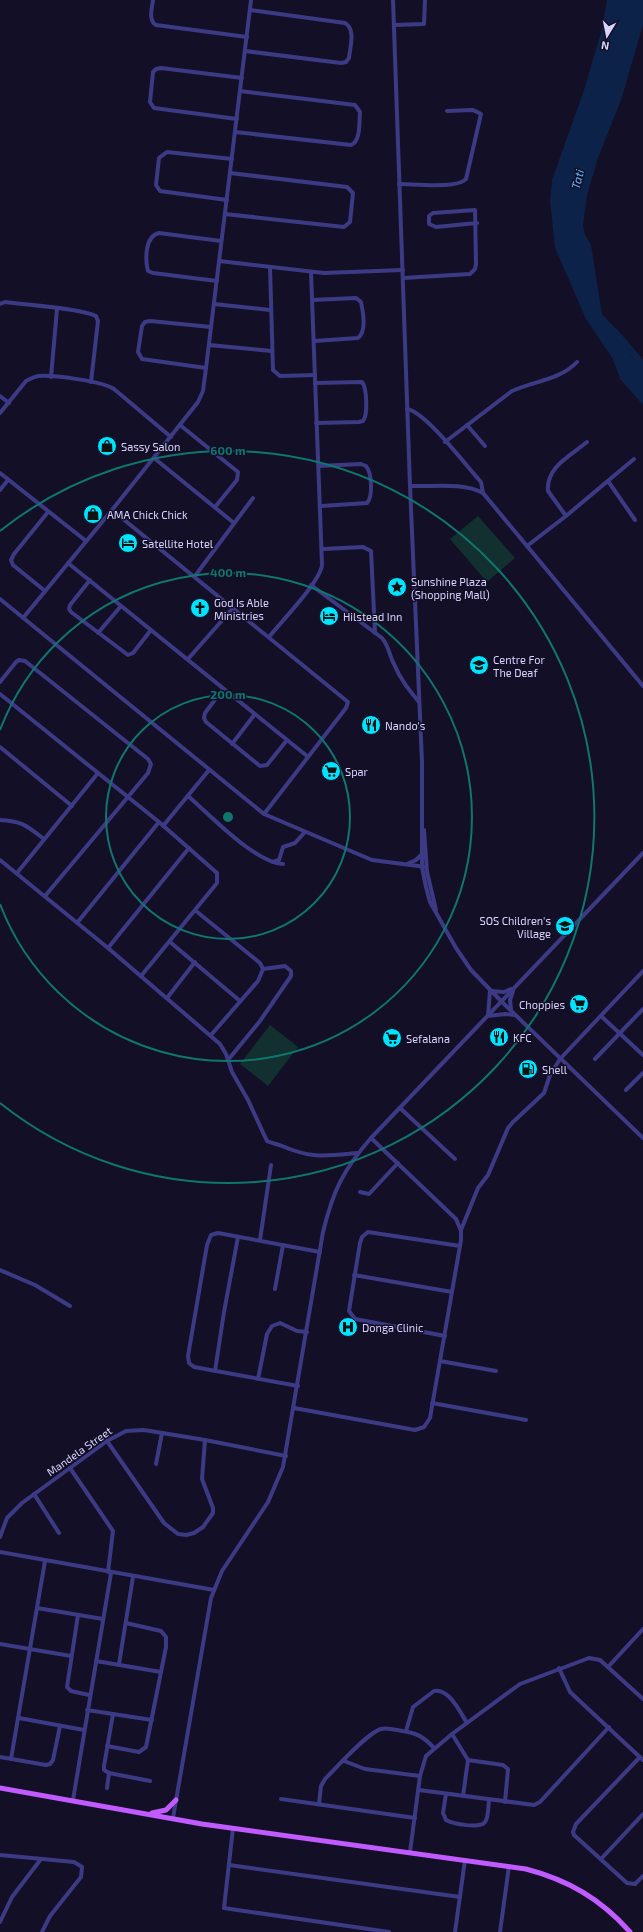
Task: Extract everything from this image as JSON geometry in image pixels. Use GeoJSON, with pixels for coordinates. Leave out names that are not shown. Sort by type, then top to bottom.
{"type":"FeatureCollection","features":[{"type":"Feature","properties":{"kind":"main road"},"geometry":{"type":"LineString","coordinates":[[0,1788],[233,1828],[509,1866],[542,1873],[570,1884],[603,1905],[630,1932]]}},
{"type":"Feature","properties":{"kind":"main road"},"geometry":{"type":"LineString","coordinates":[[149,1813],[166,1810],[176,1800]]}},
{"type":"Feature","properties":{"kind":"street"},"geometry":{"type":"LineString","coordinates":[[153,0],[151,19],[152,23],[156,25],[247,37]]}},
{"type":"Feature","properties":{"kind":"street"},"geometry":{"type":"LineString","coordinates":[[23,618],[171,437],[201,396],[209,345],[251,0]]}},
{"type":"Feature","properties":{"kind":"street"},"geometry":{"type":"LineString","coordinates":[[393,0],[407,408],[420,702],[424,867]]}},
{"type":"Feature","properties":{"kind":"street"},"geometry":{"type":"LineString","coordinates":[[394,25],[424,24],[425,0]]}},
{"type":"Feature","properties":{"kind":"street"},"geometry":{"type":"LineString","coordinates":[[245,51],[341,63],[346,62],[349,58],[351,29],[345,22],[250,10]]}},
{"type":"Feature","properties":{"kind":"street"},"geometry":{"type":"LineString","coordinates":[[237,119],[154,108],[150,102],[153,72],[156,69],[161,68],[242,78]]}},
{"type":"Feature","properties":{"kind":"street"},"geometry":{"type":"LineString","coordinates":[[235,132],[350,145],[354,144],[357,140],[360,112],[355,105],[240,91]]}},
{"type":"Feature","properties":{"kind":"street"},"geometry":{"type":"LineString","coordinates":[[400,184],[453,184],[463,182],[466,179],[481,114],[473,110],[447,111]]}},
{"type":"Feature","properties":{"kind":"street"},"geometry":{"type":"LineString","coordinates":[[227,200],[160,191],[156,185],[158,165],[159,158],[167,152],[232,159]]}},
{"type":"Feature","properties":{"kind":"street"},"geometry":{"type":"LineString","coordinates":[[225,214],[344,228],[350,222],[353,192],[347,187],[230,173]]}},
{"type":"Feature","properties":{"kind":"street"},"geometry":{"type":"LineString","coordinates":[[403,278],[470,274],[475,269],[476,264],[477,223],[476,212],[473,209],[433,212],[429,216],[429,224],[436,227],[477,223]]}},
{"type":"Feature","properties":{"kind":"street"},"geometry":{"type":"LineString","coordinates":[[217,281],[153,273],[148,271],[146,265],[149,241],[151,237],[159,233],[221,241]]}},
{"type":"Feature","properties":{"kind":"street"},"geometry":{"type":"LineString","coordinates":[[219,261],[311,272],[403,270]]}},
{"type":"Feature","properties":{"kind":"street"},"geometry":{"type":"LineString","coordinates":[[270,267],[272,367],[277,375],[315,375]]}},
{"type":"Feature","properties":{"kind":"street"},"geometry":{"type":"LineString","coordinates":[[269,637],[311,585],[321,570],[323,549],[316,423],[311,272]]}},
{"type":"Feature","properties":{"kind":"street"},"geometry":{"type":"LineString","coordinates":[[312,300],[356,298],[361,302],[363,317],[362,333],[358,338],[314,341]]}},
{"type":"Feature","properties":{"kind":"street"},"geometry":{"type":"LineString","coordinates":[[0,304],[5,302],[91,314],[96,316],[98,321],[91,382]]}},
{"type":"Feature","properties":{"kind":"street"},"geometry":{"type":"LineString","coordinates":[[214,304],[270,310]]}},
{"type":"Feature","properties":{"kind":"street"},"geometry":{"type":"LineString","coordinates":[[51,377],[57,309]]}},
{"type":"Feature","properties":{"kind":"street"},"geometry":{"type":"LineString","coordinates":[[206,368],[142,359],[138,352],[142,326],[145,322],[150,321],[211,327]]}},
{"type":"Feature","properties":{"kind":"street"},"geometry":{"type":"LineString","coordinates":[[209,345],[271,351]]}},
{"type":"Feature","properties":{"kind":"street"},"geometry":{"type":"LineString","coordinates":[[445,442],[512,391],[562,374],[577,362]]}},
{"type":"Feature","properties":{"kind":"street"},"geometry":{"type":"LineString","coordinates":[[0,413],[31,378],[51,377],[91,382],[109,385],[171,437]]}},
{"type":"Feature","properties":{"kind":"street"},"geometry":{"type":"LineString","coordinates":[[315,383],[362,382],[365,388],[366,408],[365,418],[360,422],[316,423]]}},
{"type":"Feature","properties":{"kind":"street"},"geometry":{"type":"LineString","coordinates":[[0,396],[8,403]]}},
{"type":"Feature","properties":{"kind":"street"},"geometry":{"type":"LineString","coordinates":[[407,408],[418,413],[481,482],[483,493]]}},
{"type":"Feature","properties":{"kind":"street"},"geometry":{"type":"LineString","coordinates":[[180,425],[238,472],[237,480],[215,507]]}},
{"type":"Feature","properties":{"kind":"street"},"geometry":{"type":"LineString","coordinates":[[467,425],[485,446]]}},
{"type":"Feature","properties":{"kind":"street"},"geometry":{"type":"LineString","coordinates":[[566,516],[548,491],[549,477],[552,470],[587,442]]}},
{"type":"Feature","properties":{"kind":"street"},"geometry":{"type":"LineString","coordinates":[[154,458],[234,523]]}},
{"type":"Feature","properties":{"kind":"street"},"geometry":{"type":"LineString","coordinates":[[527,546],[566,516],[634,459]]}},
{"type":"Feature","properties":{"kind":"street"},"geometry":{"type":"LineString","coordinates":[[319,466],[360,464],[366,466],[369,472],[370,498],[367,504],[321,506]]}},
{"type":"Feature","properties":{"kind":"street"},"geometry":{"type":"LineString","coordinates":[[0,473],[86,541]]}},
{"type":"Feature","properties":{"kind":"street"},"geometry":{"type":"LineString","coordinates":[[0,490],[8,480]]}},
{"type":"Feature","properties":{"kind":"street"},"geometry":{"type":"LineString","coordinates":[[608,481],[635,520]]}},
{"type":"Feature","properties":{"kind":"street"},"geometry":{"type":"LineString","coordinates":[[410,486],[462,487],[477,490],[483,493],[643,686]]}},
{"type":"Feature","properties":{"kind":"street"},"geometry":{"type":"LineString","coordinates":[[195,576],[253,498]]}},
{"type":"Feature","properties":{"kind":"street"},"geometry":{"type":"LineString","coordinates":[[112,510],[348,702],[346,708],[264,814]]}},
{"type":"Feature","properties":{"kind":"street"},"geometry":{"type":"LineString","coordinates":[[45,592],[13,565],[11,560],[14,554],[48,512]]}},
{"type":"Feature","properties":{"kind":"street"},"geometry":{"type":"LineString","coordinates":[[323,549],[363,548],[371,551],[375,633]]}},
{"type":"Feature","properties":{"kind":"street"},"geometry":{"type":"LineString","coordinates":[[68,563],[308,756]]}},
{"type":"Feature","properties":{"kind":"street"},"geometry":{"type":"LineString","coordinates":[[90,580],[70,605],[69,609],[98,633],[124,653],[129,655],[133,653],[151,630]]}},
{"type":"Feature","properties":{"kind":"street"},"geometry":{"type":"LineString","coordinates":[[311,585],[375,633],[387,645],[393,664],[405,685],[420,702]]}},
{"type":"Feature","properties":{"kind":"street"},"geometry":{"type":"LineString","coordinates":[[0,599],[264,814],[372,860],[424,867]]}},
{"type":"Feature","properties":{"kind":"street"},"geometry":{"type":"LineString","coordinates":[[98,633],[121,606]]}},
{"type":"Feature","properties":{"kind":"street"},"geometry":{"type":"LineString","coordinates":[[188,659],[233,608]]}},
{"type":"Feature","properties":{"kind":"street"},"geometry":{"type":"LineString","coordinates":[[0,682],[16,662],[19,660],[25,661],[148,759],[151,764],[150,771],[44,896]]}},
{"type":"Feature","properties":{"kind":"street"},"geometry":{"type":"LineString","coordinates":[[224,689],[205,713],[204,718],[232,744],[260,766],[264,766],[267,765],[287,740]]}},
{"type":"Feature","properties":{"kind":"street"},"geometry":{"type":"LineString","coordinates":[[0,694],[128,796],[216,870],[218,875],[217,883],[196,911],[141,976]]}},
{"type":"Feature","properties":{"kind":"street"},"geometry":{"type":"LineString","coordinates":[[232,744],[255,714]]}},
{"type":"Feature","properties":{"kind":"street"},"geometry":{"type":"LineString","coordinates":[[0,746],[72,806]]}},
{"type":"Feature","properties":{"kind":"street"},"geometry":{"type":"LineString","coordinates":[[163,826],[209,770]]}},
{"type":"Feature","properties":{"kind":"street"},"geometry":{"type":"LineString","coordinates":[[17,873],[98,773]]}},
{"type":"Feature","properties":{"kind":"street"},"geometry":{"type":"LineString","coordinates":[[188,796],[251,850],[273,862],[283,864]]}},
{"type":"Feature","properties":{"kind":"street"},"geometry":{"type":"LineString","coordinates":[[422,812],[422,854],[424,867],[438,914],[464,959],[490,991],[643,1138]]}},
{"type":"Feature","properties":{"kind":"street"},"geometry":{"type":"LineString","coordinates":[[0,820],[14,820],[24,824],[44,839]]}},
{"type":"Feature","properties":{"kind":"street"},"geometry":{"type":"LineString","coordinates":[[77,923],[159,822]]}},
{"type":"Feature","properties":{"kind":"street"},"geometry":{"type":"LineString","coordinates":[[273,862],[279,860],[283,847],[295,843],[305,832]]}},
{"type":"Feature","properties":{"kind":"street"},"geometry":{"type":"LineString","coordinates":[[108,948],[189,848]]}},
{"type":"Feature","properties":{"kind":"street"},"geometry":{"type":"LineString","coordinates":[[173,1818],[201,1653],[214,1590],[222,1571],[268,1502],[279,1478],[286,1456],[326,1219],[336,1188],[345,1170],[371,1138],[643,853]]}},
{"type":"Feature","properties":{"kind":"street"},"geometry":{"type":"LineString","coordinates":[[404,865],[416,860],[422,854]]}},
{"type":"Feature","properties":{"kind":"street"},"geometry":{"type":"LineString","coordinates":[[0,860],[108,948],[220,1044],[232,1072],[248,1100],[267,1141],[298,1153],[314,1156],[358,1153]]}},
{"type":"Feature","properties":{"kind":"street"},"geometry":{"type":"LineString","coordinates":[[196,911],[260,963],[263,969],[258,982],[211,1035]]}},
{"type":"Feature","properties":{"kind":"street"},"geometry":{"type":"LineString","coordinates":[[170,942],[240,1001]]}},
{"type":"Feature","properties":{"kind":"street"},"geometry":{"type":"LineString","coordinates":[[167,998],[195,962]]}},
{"type":"Feature","properties":{"kind":"street"},"geometry":{"type":"LineString","coordinates":[[228,1060],[260,1021],[291,976],[291,971],[285,966],[263,969]]}},
{"type":"Feature","properties":{"kind":"street"},"geometry":{"type":"LineString","coordinates":[[294,1408],[415,1430],[426,1424],[430,1418],[445,1336],[460,1246],[461,1231],[478,1188],[488,1175],[512,1122],[544,1093],[550,1075],[560,1059],[643,971]]}},
{"type":"Feature","properties":{"kind":"street"},"geometry":{"type":"LineString","coordinates":[[490,991],[504,992],[515,987]]}},
{"type":"Feature","properties":{"kind":"street"},"geometry":{"type":"LineString","coordinates":[[511,1011],[510,1000],[515,987]]}},
{"type":"Feature","properties":{"kind":"street"},"geometry":{"type":"LineString","coordinates":[[488,1016],[490,991]]}},
{"type":"Feature","properties":{"kind":"street"},"geometry":{"type":"LineString","coordinates":[[595,1059],[643,1010]]}},
{"type":"Feature","properties":{"kind":"street"},"geometry":{"type":"LineString","coordinates":[[488,1016],[505,1014],[516,1015]]}},
{"type":"Feature","properties":{"kind":"street"},"geometry":{"type":"LineString","coordinates":[[601,1016],[643,1054]]}},
{"type":"Feature","properties":{"kind":"street"},"geometry":{"type":"LineString","coordinates":[[626,1090],[643,1073]]}},
{"type":"Feature","properties":{"kind":"street"},"geometry":{"type":"LineString","coordinates":[[400,1108],[455,1159]]}},
{"type":"Feature","properties":{"kind":"street"},"geometry":{"type":"LineString","coordinates":[[371,1138],[456,1219],[461,1231]]}},
{"type":"Feature","properties":{"kind":"street"},"geometry":{"type":"LineString","coordinates":[[260,1240],[271,1164]]}},
{"type":"Feature","properties":{"kind":"street"},"geometry":{"type":"LineString","coordinates":[[360,1192],[369,1194],[398,1164]]}},
{"type":"Feature","properties":{"kind":"street"},"geometry":{"type":"LineString","coordinates":[[445,1336],[355,1319],[349,1311],[354,1275],[361,1240],[368,1232],[460,1246]]}},
{"type":"Feature","properties":{"kind":"street"},"geometry":{"type":"LineString","coordinates":[[298,1386],[192,1367],[188,1358],[206,1252],[209,1239],[214,1234],[260,1240],[320,1252]]}},
{"type":"Feature","properties":{"kind":"street"},"geometry":{"type":"LineString","coordinates":[[215,1371],[223,1316],[238,1237]]}},
{"type":"Feature","properties":{"kind":"street"},"geometry":{"type":"LineString","coordinates":[[275,1289],[283,1245]]}},
{"type":"Feature","properties":{"kind":"street"},"geometry":{"type":"LineString","coordinates":[[0,1270],[35,1285],[70,1306]]}},
{"type":"Feature","properties":{"kind":"street"},"geometry":{"type":"LineString","coordinates":[[354,1275],[452,1292]]}},
{"type":"Feature","properties":{"kind":"street"},"geometry":{"type":"LineString","coordinates":[[258,1379],[267,1334],[272,1326],[280,1323],[297,1331],[307,1332]]}},
{"type":"Feature","properties":{"kind":"street"},"geometry":{"type":"LineString","coordinates":[[440,1361],[496,1371]]}},
{"type":"Feature","properties":{"kind":"street"},"geometry":{"type":"LineString","coordinates":[[432,1403],[526,1420]]}},
{"type":"Feature","properties":{"kind":"street","name":"Mandela Street"},"geometry":{"type":"LineString","coordinates":[[0,1537],[8,1518],[15,1509],[121,1432],[132,1430],[162,1433],[286,1456]]}},
{"type":"Feature","properties":{"kind":"street"},"geometry":{"type":"LineString","coordinates":[[156,1464],[162,1433]]}},
{"type":"Feature","properties":{"kind":"street"},"geometry":{"type":"LineString","coordinates":[[107,1441],[164,1523],[178,1534],[186,1535],[194,1533],[203,1527],[213,1514],[213,1508],[202,1479],[205,1440]]}},
{"type":"Feature","properties":{"kind":"street"},"geometry":{"type":"LineString","coordinates":[[70,1468],[113,1531],[114,1537],[103,1619],[73,1800]]}},
{"type":"Feature","properties":{"kind":"street"},"geometry":{"type":"LineString","coordinates":[[34,1494],[59,1533]]}},
{"type":"Feature","properties":{"kind":"street"},"geometry":{"type":"LineString","coordinates":[[0,1552],[133,1577],[214,1590]]}},
{"type":"Feature","properties":{"kind":"street"},"geometry":{"type":"LineString","coordinates":[[11,1759],[46,1561]]}},
{"type":"Feature","properties":{"kind":"street"},"geometry":{"type":"LineString","coordinates":[[119,1664],[133,1577]]}},
{"type":"Feature","properties":{"kind":"street"},"geometry":{"type":"LineString","coordinates":[[37,1608],[103,1619]]}},
{"type":"Feature","properties":{"kind":"street"},"geometry":{"type":"LineString","coordinates":[[78,1615],[67,1689],[71,1692],[90,1695]]}},
{"type":"Feature","properties":{"kind":"street"},"geometry":{"type":"LineString","coordinates":[[107,1746],[137,1752],[143,1750],[148,1742],[167,1643],[164,1633],[157,1628],[126,1623]]}},
{"type":"Feature","properties":{"kind":"street"},"geometry":{"type":"LineString","coordinates":[[608,1667],[643,1629]]}},
{"type":"Feature","properties":{"kind":"street"},"geometry":{"type":"LineString","coordinates":[[0,1644],[71,1656]]}},
{"type":"Feature","properties":{"kind":"street"},"geometry":{"type":"LineString","coordinates":[[410,1852],[420,1776],[424,1759],[434,1748],[467,1722],[520,1684],[559,1668],[589,1658],[600,1660],[643,1699]]}},
{"type":"Feature","properties":{"kind":"street"},"geometry":{"type":"LineString","coordinates":[[96,1660],[161,1672]]}},
{"type":"Feature","properties":{"kind":"street"},"geometry":{"type":"LineString","coordinates":[[559,1668],[570,1692],[641,1758],[574,1828],[574,1835],[627,1884],[635,1884],[643,1876]]}},
{"type":"Feature","properties":{"kind":"street"},"geometry":{"type":"LineString","coordinates":[[406,1731],[413,1708],[434,1691],[438,1690],[446,1693],[467,1722]]}},
{"type":"Feature","properties":{"kind":"street"},"geometry":{"type":"LineString","coordinates":[[639,1695],[643,1691]]}},
{"type":"Feature","properties":{"kind":"street"},"geometry":{"type":"LineString","coordinates":[[87,1710],[152,1720]]}},
{"type":"Feature","properties":{"kind":"street"},"geometry":{"type":"LineString","coordinates":[[113,1714],[104,1768],[109,1773],[150,1781]]}},
{"type":"Feature","properties":{"kind":"street"},"geometry":{"type":"LineString","coordinates":[[19,1718],[84,1730]]}},
{"type":"Feature","properties":{"kind":"street"},"geometry":{"type":"LineString","coordinates":[[0,1757],[50,1764],[53,1760],[60,1726]]}},
{"type":"Feature","properties":{"kind":"street"},"geometry":{"type":"LineString","coordinates":[[319,1804],[323,1782],[367,1739],[379,1730],[385,1728],[421,1735],[434,1748]]}},
{"type":"Feature","properties":{"kind":"street"},"geometry":{"type":"LineString","coordinates":[[419,1790],[530,1805],[538,1804],[609,1728]]}},
{"type":"Feature","properties":{"kind":"street"},"geometry":{"type":"LineString","coordinates":[[452,1734],[468,1760],[463,1796]]}},
{"type":"Feature","properties":{"kind":"street"},"geometry":{"type":"LineString","coordinates":[[468,1760],[503,1765],[508,1769],[505,1802]]}},
{"type":"Feature","properties":{"kind":"street"},"geometry":{"type":"LineString","coordinates":[[344,1761],[365,1769],[420,1776]]}},
{"type":"Feature","properties":{"kind":"street"},"geometry":{"type":"LineString","coordinates":[[107,1788],[109,1773]]}},
{"type":"Feature","properties":{"kind":"street"},"geometry":{"type":"LineString","coordinates":[[446,1794],[443,1813],[446,1820],[478,1826],[485,1823],[489,1800]]}},
{"type":"Feature","properties":{"kind":"street"},"geometry":{"type":"LineString","coordinates":[[281,1799],[415,1818]]}},
{"type":"Feature","properties":{"kind":"street"},"geometry":{"type":"LineString","coordinates":[[601,1859],[643,1814]]}},
{"type":"Feature","properties":{"kind":"street"},"geometry":{"type":"LineString","coordinates":[[233,1828],[224,1908],[389,1932]]}},
{"type":"Feature","properties":{"kind":"street"},"geometry":{"type":"LineString","coordinates":[[0,1855],[77,1863],[83,1869],[81,1877],[50,1916],[42,1932]]}},
{"type":"Feature","properties":{"kind":"street"},"geometry":{"type":"LineString","coordinates":[[0,1922],[2,1912],[41,1859]]}},
{"type":"Feature","properties":{"kind":"street"},"geometry":{"type":"LineString","coordinates":[[455,1932],[465,1860]]}},
{"type":"Feature","properties":{"kind":"street"},"geometry":{"type":"LineString","coordinates":[[230,1865],[460,1897]]}},
{"type":"Feature","properties":{"kind":"street"},"geometry":{"type":"LineString","coordinates":[[501,1932],[509,1866]]}},
{"type":"Feature","properties":{"kind":"green space"},"geometry":{"type":"Polygon","coordinates":[[[478,516],[515,558],[487,582],[450,539],[478,516]]]}},
{"type":"Feature","properties":{"kind":"green space"},"geometry":{"type":"Polygon","coordinates":[[[270,1025],[298,1047],[268,1086],[240,1064],[270,1025]]]}},
{"type":"Feature","properties":{"kind":"water"},"geometry":{"type":"Polygon","coordinates":[[[607,0],[643,0],[643,25],[621,100],[598,158],[587,195],[583,226],[585,235],[591,245],[602,314],[614,327],[632,358],[643,368],[643,405],[620,379],[613,359],[586,319],[555,248],[550,201],[552,180],[584,90],[602,29],[607,0]]]}},
{"type":"Feature","properties":{"kind":"waterway","name":"Tati"},"geometry":{"type":"LineString","coordinates":[[615,332],[643,365]]}},
{"type":"Feature","properties":{"kind":"place","name":"Sassy Salon"},"geometry":{"type":"Point","coordinates":[107,446]}},
{"type":"Feature","properties":{"kind":"place","name":"AMA Chick Chick"},"geometry":{"type":"Point","coordinates":[93,514]}},
{"type":"Feature","properties":{"kind":"place","name":"Satellite Hotel"},"geometry":{"type":"Point","coordinates":[128,543]}},
{"type":"Feature","properties":{"kind":"place","name":"Sunshine Plaza (Shopping Mall)"},"geometry":{"type":"Point","coordinates":[397,587]}},
{"type":"Feature","properties":{"kind":"place","name":"God Is Able Ministries"},"geometry":{"type":"Point","coordinates":[200,608]}},
{"type":"Feature","properties":{"kind":"place","name":"Hilstead Inn"},"geometry":{"type":"Point","coordinates":[329,616]}},
{"type":"Feature","properties":{"kind":"place","name":"Centre For The Deaf"},"geometry":{"type":"Point","coordinates":[479,665]}},
{"type":"Feature","properties":{"kind":"place","name":"Nando's"},"geometry":{"type":"Point","coordinates":[371,725]}},
{"type":"Feature","properties":{"kind":"place","name":"Spar"},"geometry":{"type":"Point","coordinates":[331,771]}},
{"type":"Feature","properties":{"kind":"place","name":"SOS Children's Village"},"geometry":{"type":"Point","coordinates":[565,926]}},
{"type":"Feature","properties":{"kind":"place","name":"Choppies"},"geometry":{"type":"Point","coordinates":[579,1004]}},
{"type":"Feature","properties":{"kind":"place","name":"KFC"},"geometry":{"type":"Point","coordinates":[499,1037]}},
{"type":"Feature","properties":{"kind":"place","name":"Sefalana"},"geometry":{"type":"Point","coordinates":[392,1038]}},
{"type":"Feature","properties":{"kind":"place","name":"Shell"},"geometry":{"type":"Point","coordinates":[528,1069]}},
{"type":"Feature","properties":{"kind":"place","name":"Donga Clinic"},"geometry":{"type":"Point","coordinates":[348,1327]}}]}
